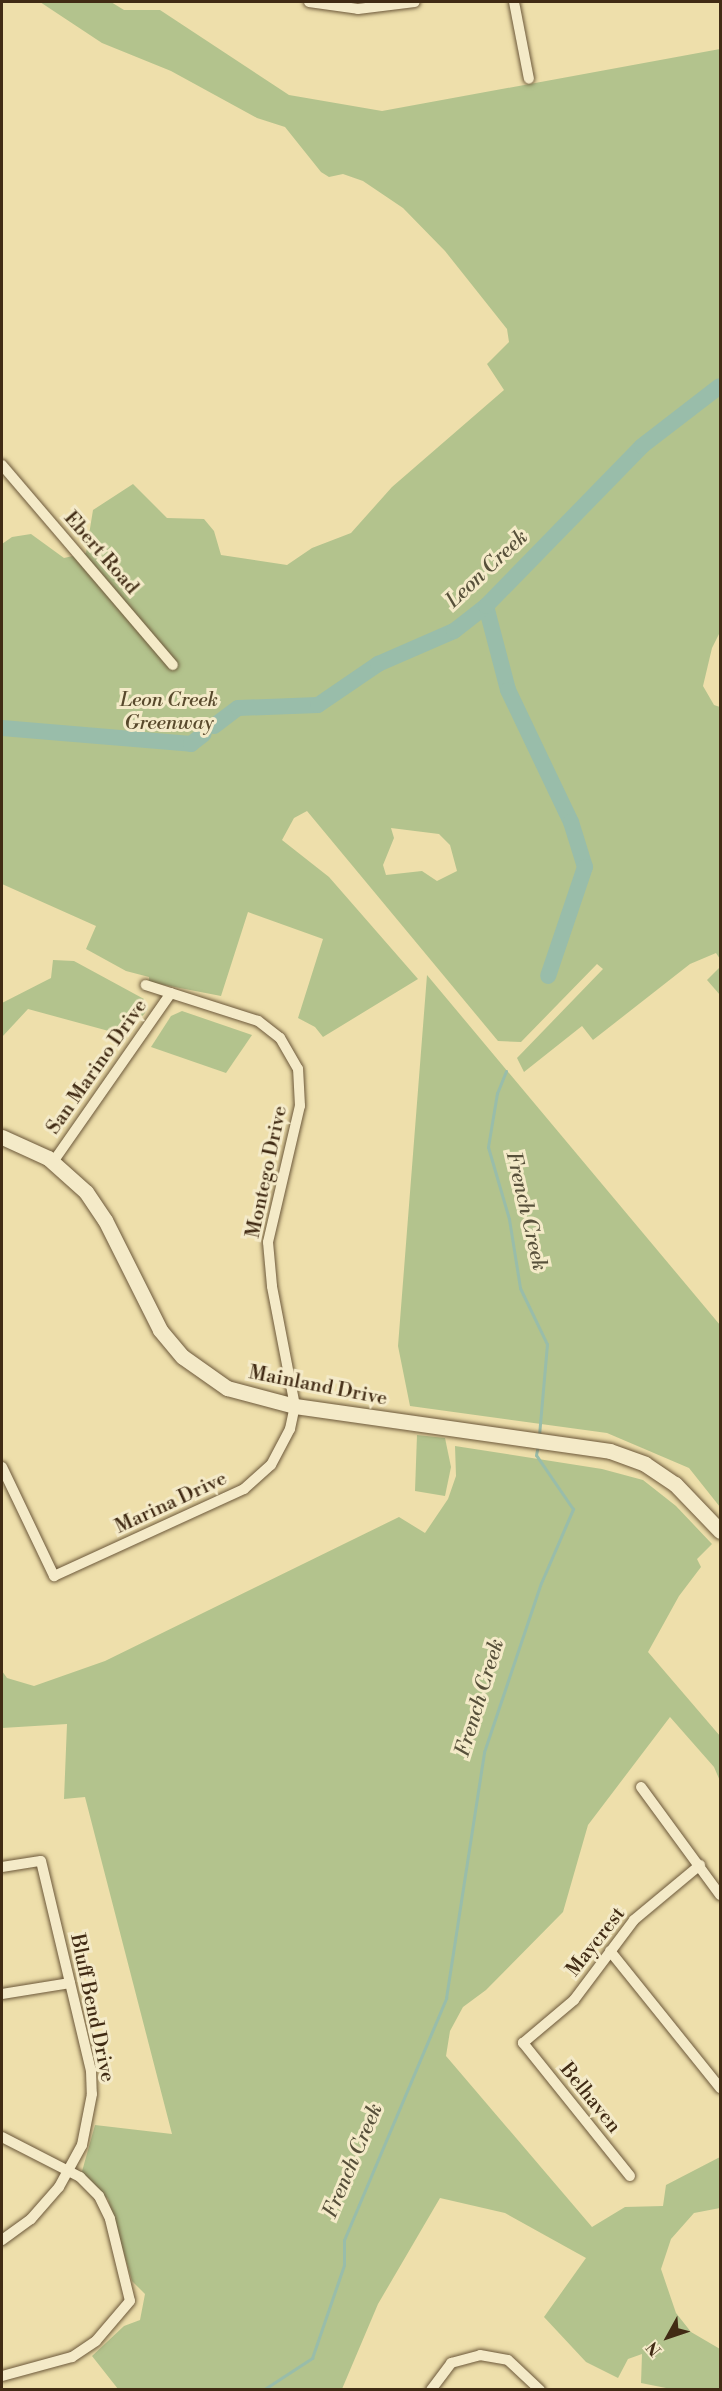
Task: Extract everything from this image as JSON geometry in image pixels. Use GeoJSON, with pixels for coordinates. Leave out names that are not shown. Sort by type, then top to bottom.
{"type":"FeatureCollection","features":[{"type":"Feature","properties":{"kind":"main road","name":"Mainland Drive"},"geometry":{"type":"LineString","coordinates":[[2,1137],[53,1162],[96,1205],[151,1314],[183,1357],[227,1388],[295,1406],[610,1451],[660,1473],[686,1492],[720,1531]]}},
{"type":"Feature","properties":{"kind":"street"},"geometry":{"type":"LineString","coordinates":[[309,2],[358,9],[415,2]]}},
{"type":"Feature","properties":{"kind":"street"},"geometry":{"type":"LineString","coordinates":[[514,2],[529,79]]}},
{"type":"Feature","properties":{"kind":"street","name":"Ebert Road"},"geometry":{"type":"LineString","coordinates":[[2,465],[174,665]]}},
{"type":"Feature","properties":{"kind":"street"},"geometry":{"type":"LineString","coordinates":[[146,985],[171,993]]}},
{"type":"Feature","properties":{"kind":"street","name":"Montego Drive"},"geometry":{"type":"LineString","coordinates":[[171,993],[258,1021],[291,1053],[298,1069],[300,1106],[270,1224],[268,1252],[295,1406]]}},
{"type":"Feature","properties":{"kind":"street","name":"San Marino Drive"},"geometry":{"type":"LineString","coordinates":[[53,1162],[171,993]]}},
{"type":"Feature","properties":{"kind":"street","name":"Marina Drive"},"geometry":{"type":"LineString","coordinates":[[2,1467],[54,1576],[244,1489],[279,1452],[295,1406]]}},
{"type":"Feature","properties":{"kind":"street"},"geometry":{"type":"LineString","coordinates":[[640,1787],[720,1895]]}},
{"type":"Feature","properties":{"kind":"street","name":"Bluff Bend Drive"},"geometry":{"type":"LineString","coordinates":[[2,1867],[41,1861],[91,2071],[92,2094],[87,2128],[69,2171],[46,2205],[2,2240]]}},
{"type":"Feature","properties":{"kind":"street","name":"Maycrest"},"geometry":{"type":"LineString","coordinates":[[523,2043],[574,2000],[634,1920],[700,1865]]}},
{"type":"Feature","properties":{"kind":"street"},"geometry":{"type":"LineString","coordinates":[[610,1951],[720,2088]]}},
{"type":"Feature","properties":{"kind":"street"},"geometry":{"type":"LineString","coordinates":[[2,1994],[70,1983]]}},
{"type":"Feature","properties":{"kind":"street","name":"Belhaven"},"geometry":{"type":"LineString","coordinates":[[523,2043],[630,2176]]}},
{"type":"Feature","properties":{"kind":"street"},"geometry":{"type":"LineString","coordinates":[[2,2137],[69,2171],[93,2189],[107,2211],[130,2301],[96,2341],[72,2357],[2,2376]]}},
{"type":"Feature","properties":{"kind":"street"},"geometry":{"type":"LineString","coordinates":[[431,2390],[447,2367],[469,2356],[498,2356],[508,2360],[540,2390]]}},
{"type":"Feature","properties":{"kind":"green space","name":"Leon Creek Greenway"},"geometry":{"type":"Polygon","coordinates":[[[40,2],[111,2],[124,10],[160,10],[289,95],[382,111],[720,49],[720,632],[712,648],[703,686],[714,705],[720,707],[720,959],[716,953],[690,964],[593,1040],[582,1026],[524,1072],[517,1058],[603,969],[597,964],[521,1042],[498,1041],[307,811],[294,818],[282,840],[329,877],[418,979],[323,1037],[315,1027],[298,1018],[323,939],[248,912],[221,996],[149,982],[149,977],[126,971],[86,949],[96,926],[2,884],[2,544],[12,537],[31,534],[64,558],[86,553],[93,510],[133,484],[167,518],[204,519],[214,531],[221,555],[287,565],[312,548],[351,533],[392,487],[504,390],[487,364],[509,342],[507,329],[445,251],[403,208],[363,181],[343,174],[329,177],[321,172],[285,127],[257,118],[171,71],[102,43],[40,2]],[[391,828],[394,838],[383,865],[386,875],[422,871],[437,881],[457,871],[450,845],[439,834],[391,828]]]}},
{"type":"Feature","properties":{"kind":"green space"},"geometry":{"type":"Polygon","coordinates":[[[53,960],[74,961],[144,999],[148,1009],[127,1036],[28,1009],[2,1037],[2,1003],[51,978],[53,960]]]}},
{"type":"Feature","properties":{"kind":"green space"},"geometry":{"type":"Polygon","coordinates":[[[720,967],[720,995],[707,980],[720,967]]]}},
{"type":"Feature","properties":{"kind":"green space"},"geometry":{"type":"Polygon","coordinates":[[[427,975],[720,1325],[720,1507],[689,1468],[607,1433],[410,1406],[398,1346],[427,975]]]}},
{"type":"Feature","properties":{"kind":"green space"},"geometry":{"type":"Polygon","coordinates":[[[182,1011],[252,1035],[226,1073],[151,1047],[171,1016],[182,1011]]]}},
{"type":"Feature","properties":{"kind":"green space"},"geometry":{"type":"Polygon","coordinates":[[[417,1435],[445,1438],[451,1467],[445,1496],[415,1491],[417,1435]]]}},
{"type":"Feature","properties":{"kind":"green space"},"geometry":{"type":"Polygon","coordinates":[[[455,1446],[602,1469],[643,1480],[676,1506],[712,1544],[697,1559],[701,1567],[679,1596],[648,1652],[720,1736],[720,1781],[714,1767],[670,1717],[588,1825],[563,1912],[486,1990],[463,2007],[450,2031],[446,2056],[592,2227],[625,2207],[663,2206],[666,2185],[720,2157],[720,2208],[694,2213],[671,2239],[661,2269],[676,2313],[691,2332],[720,2349],[720,2389],[671,2389],[641,2383],[642,2354],[628,2359],[618,2378],[586,2362],[544,2317],[586,2258],[505,2213],[440,2198],[378,2304],[342,2389],[118,2389],[92,2356],[124,2326],[140,2320],[145,2294],[132,2281],[108,2199],[81,2175],[95,2125],[172,2134],[85,1797],[64,1799],[67,1724],[2,1728],[2,1671],[7,1678],[34,1686],[105,1661],[399,1517],[425,1533],[448,1499],[456,1476],[455,1446]]]}},
{"type":"Feature","properties":{"kind":"waterway","name":"Leon Creek"},"geometry":{"type":"LineString","coordinates":[[214,726],[238,708],[318,705],[378,664],[454,631],[486,606],[642,446],[720,386]]}},
{"type":"Feature","properties":{"kind":"waterway","name":"French Creek"},"geometry":{"type":"LineString","coordinates":[[486,606],[508,690],[571,822],[585,867],[548,976]]}},
{"type":"Feature","properties":{"kind":"waterway","name":"Leon Creek"},"geometry":{"type":"LineString","coordinates":[[2,728],[191,744],[204,734]]}},
{"type":"Feature","properties":{"kind":"waterway","name":"French Creek"},"geometry":{"type":"LineString","coordinates":[[506,1071],[497,1093],[488,1147],[509,1219],[520,1288],[547,1344],[539,1436]]}},
{"type":"Feature","properties":{"kind":"waterway","name":"French Creek"},"geometry":{"type":"LineString","coordinates":[[263,2390],[312,2358],[344,2265],[344,2240],[446,1998],[484,1752],[541,1583],[573,1509],[536,1455],[538,1445]]}}]}
